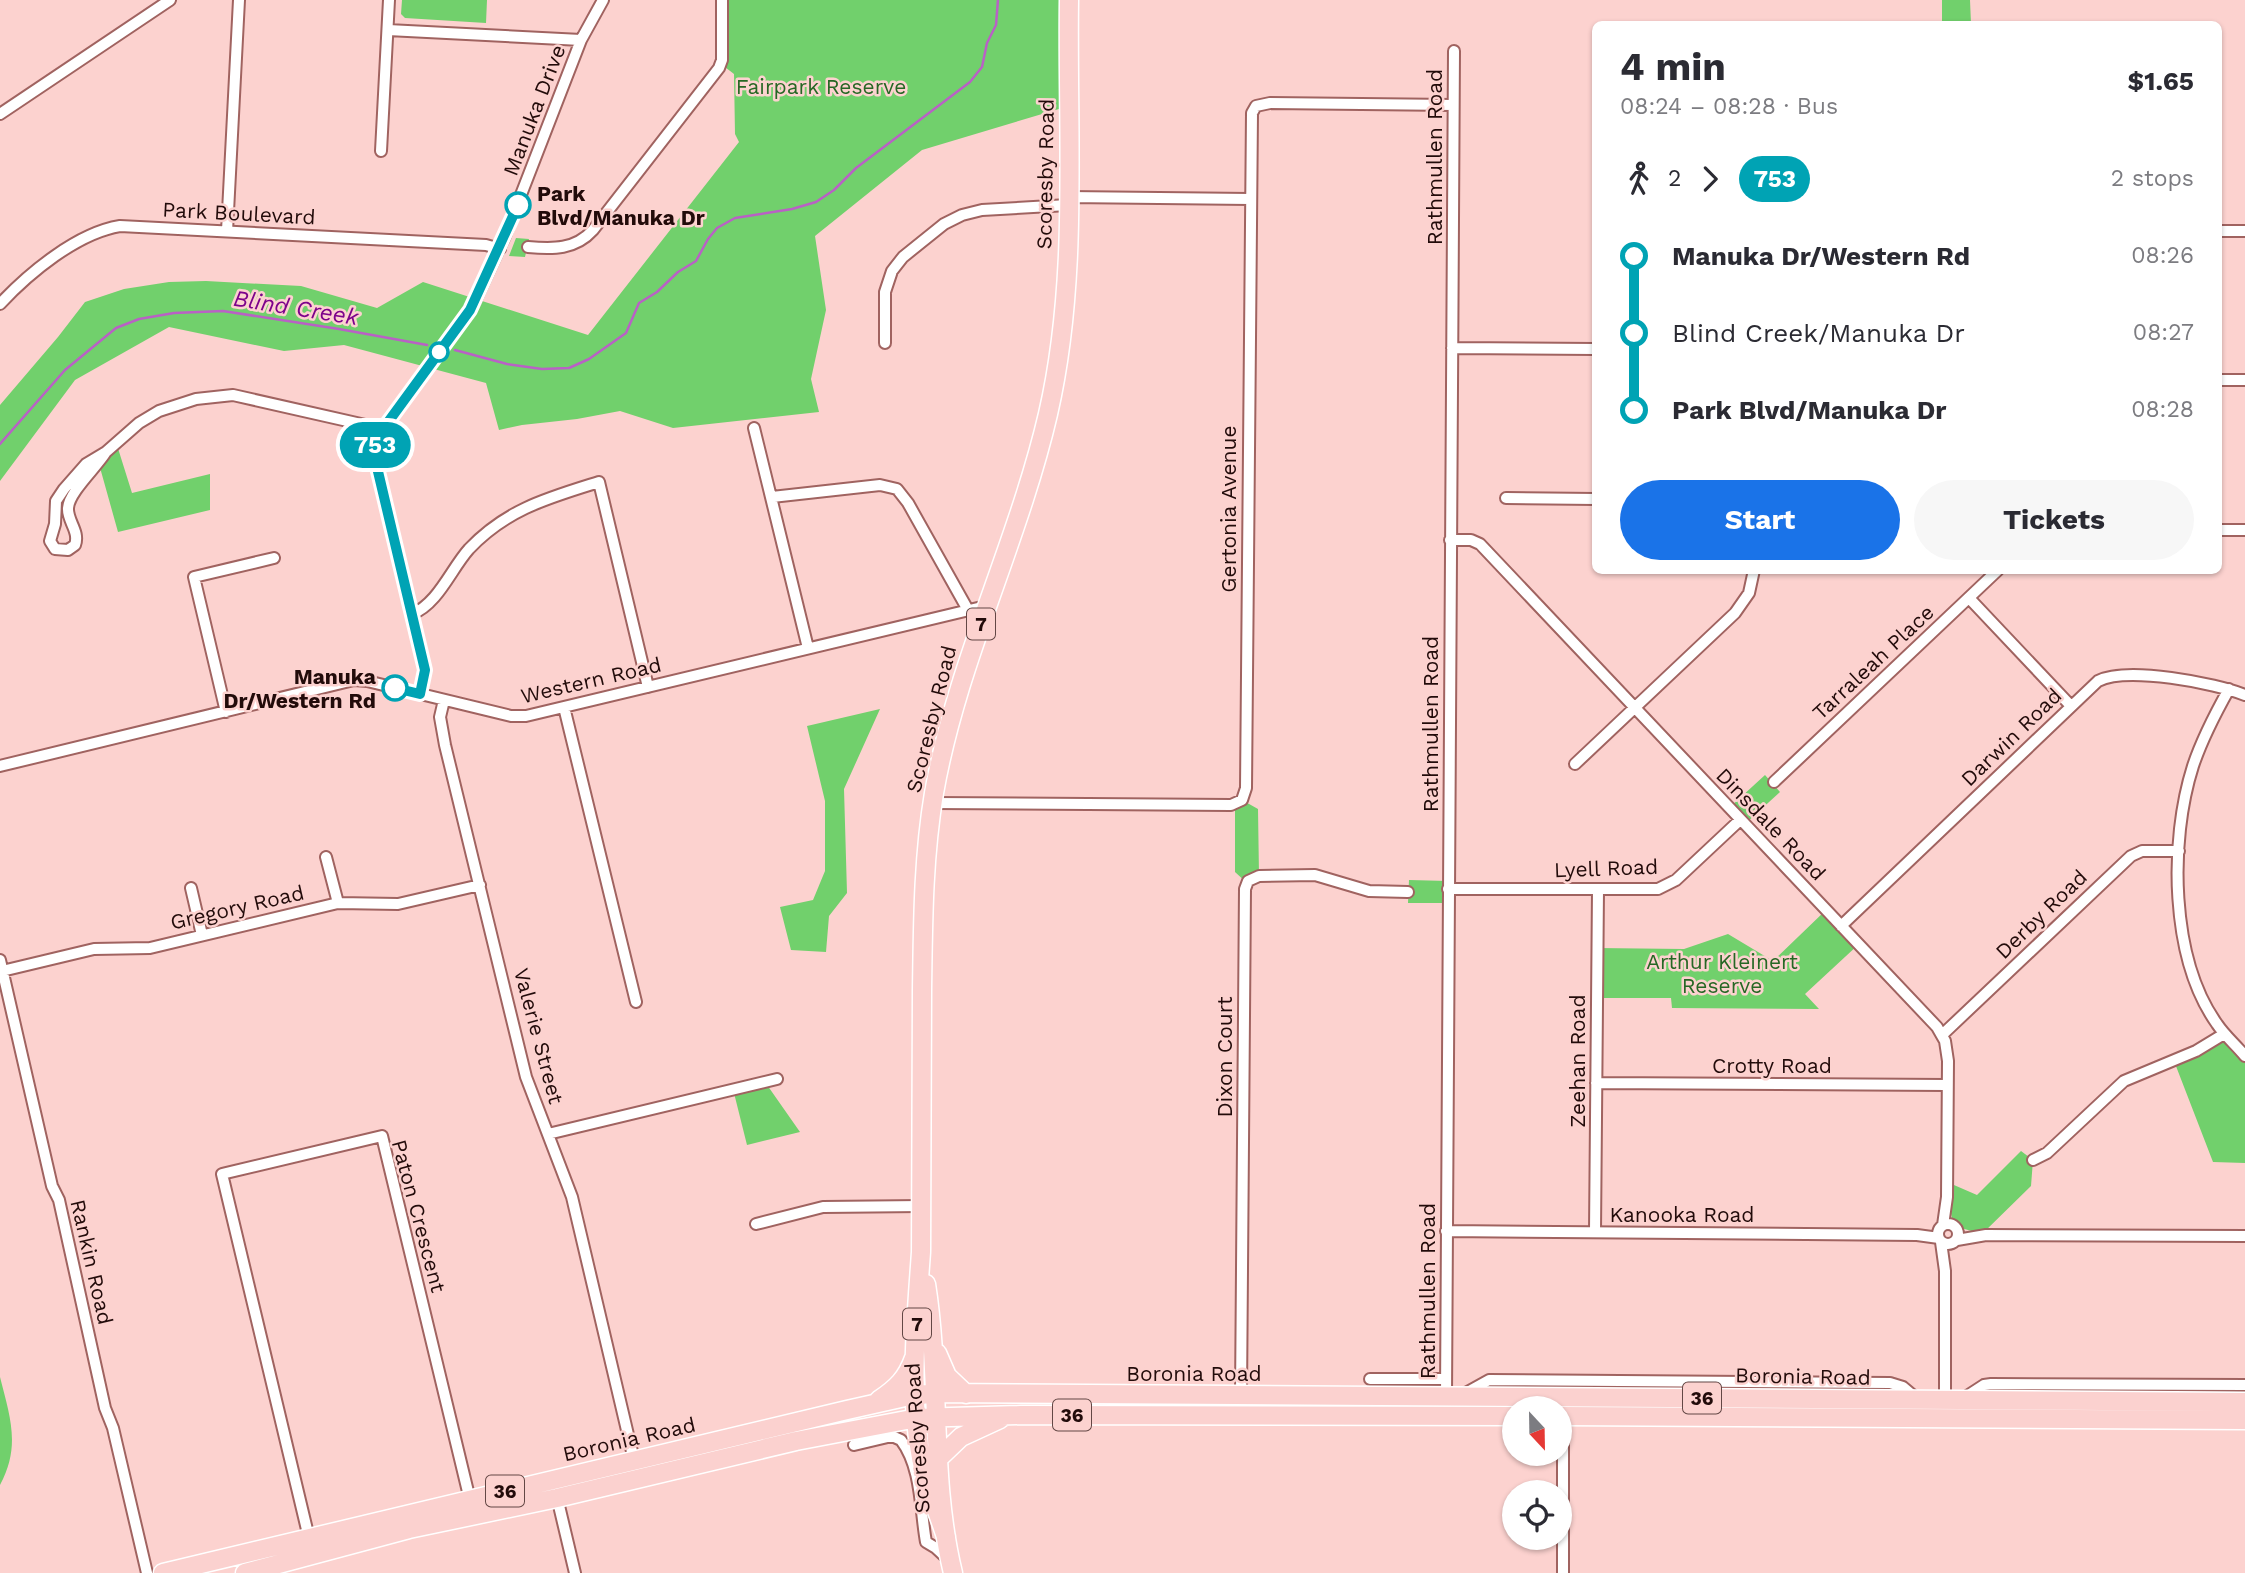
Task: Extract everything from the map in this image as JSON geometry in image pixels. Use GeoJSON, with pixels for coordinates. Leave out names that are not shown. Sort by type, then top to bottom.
{"type":"FeatureCollection","features":[{"type":"Feature","properties":{"kind":"main road","name":"Scoresby Road"},"geometry":{"type":"LineString","coordinates":[[946,1537],[926,1479],[916,1395],[922,1206],[924,890],[933,803],[950,721],[1032,473],[1048,413],[1063,319],[1068,201],[1069,0]]}},
{"type":"Feature","properties":{"kind":"main road","name":"Scoresby Road"},"geometry":{"type":"LineString","coordinates":[[921,1252],[933,1340],[939,1458],[946,1537],[952,1567]]}},
{"type":"Feature","properties":{"kind":"main road"},"geometry":{"type":"LineString","coordinates":[[933,1340],[943,1370],[966,1394]]}},
{"type":"Feature","properties":{"kind":"main road"},"geometry":{"type":"LineString","coordinates":[[874,1404],[900,1385],[916,1352]]}},
{"type":"Feature","properties":{"kind":"main road","name":"Boronia Road"},"geometry":{"type":"LineString","coordinates":[[163,1573],[916,1395],[1241,1396],[1450,1391],[1544,1396]]}},
{"type":"Feature","properties":{"kind":"main road"},"geometry":{"type":"LineString","coordinates":[[1446,1415],[1450,1391]]}},
{"type":"Feature","properties":{"kind":"main road","name":"Boronia Road"},"geometry":{"type":"LineString","coordinates":[[1572,1397],[2245,1402]]}},
{"type":"Feature","properties":{"kind":"main road","name":"Boronia Road"},"geometry":{"type":"LineString","coordinates":[[245,1573],[382,1535],[557,1498],[796,1441],[917,1418],[1010,1415],[1502,1416]]}},
{"type":"Feature","properties":{"kind":"main road"},"geometry":{"type":"LineString","coordinates":[[939,1458],[961,1437],[1010,1415]]}},
{"type":"Feature","properties":{"kind":"main road","name":"Boronia Road"},"geometry":{"type":"LineString","coordinates":[[1572,1416],[2245,1420]]}},
{"type":"Feature","properties":{"kind":"street"},"geometry":{"type":"LineString","coordinates":[[0,114],[170,0]]}},
{"type":"Feature","properties":{"kind":"street"},"geometry":{"type":"LineString","coordinates":[[227,231],[239,0]]}},
{"type":"Feature","properties":{"kind":"street"},"geometry":{"type":"LineString","coordinates":[[381,151],[389,0]]}},
{"type":"Feature","properties":{"kind":"street","name":"Manuka Drive"},"geometry":{"type":"LineString","coordinates":[[420,694],[425,670],[374,456],[375,443],[470,310],[500,248],[581,40],[603,0]]}},
{"type":"Feature","properties":{"kind":"street"},"geometry":{"type":"LineString","coordinates":[[528,247],[561,248],[579,242],[593,230],[645,164],[721,64],[722,0]]}},
{"type":"Feature","properties":{"kind":"street"},"geometry":{"type":"LineString","coordinates":[[388,30],[581,40]]}},
{"type":"Feature","properties":{"kind":"street","name":"Rathmullen Road"},"geometry":{"type":"LineString","coordinates":[[1450,1391],[1446,1231],[1454,51]]}},
{"type":"Feature","properties":{"kind":"street","name":"Gertonia Avenue"},"geometry":{"type":"LineString","coordinates":[[933,803],[1231,805],[1239,803],[1244,797],[1251,117],[1256,106],[1270,103],[1453,105]]}},
{"type":"Feature","properties":{"kind":"street"},"geometry":{"type":"LineString","coordinates":[[885,343],[885,292],[892,271],[903,257],[944,224],[962,215],[982,210],[1068,201],[1250,199]]}},
{"type":"Feature","properties":{"kind":"street","name":"Park Boulevard"},"geometry":{"type":"LineString","coordinates":[[0,304],[32,273],[88,236],[104,229],[127,226],[472,244],[500,248]]}},
{"type":"Feature","properties":{"kind":"street"},"geometry":{"type":"LineString","coordinates":[[2222,230],[2245,231]]}},
{"type":"Feature","properties":{"kind":"street"},"geometry":{"type":"LineString","coordinates":[[1452,348],[1592,349]]}},
{"type":"Feature","properties":{"kind":"street"},"geometry":{"type":"LineString","coordinates":[[2222,380],[2245,380]]}},
{"type":"Feature","properties":{"kind":"street"},"geometry":{"type":"LineString","coordinates":[[106,452],[68,503],[76,536],[75,545],[68,550],[55,549],[50,541],[55,524],[56,501],[64,489],[86,464],[106,452],[139,423],[177,404],[215,395],[248,397],[383,429]]}},
{"type":"Feature","properties":{"kind":"street"},"geometry":{"type":"LineString","coordinates":[[754,428],[807,648]]}},
{"type":"Feature","properties":{"kind":"street"},"geometry":{"type":"LineString","coordinates":[[412,614],[425,607],[471,548],[503,520],[541,499],[599,482],[648,687]]}},
{"type":"Feature","properties":{"kind":"street"},"geometry":{"type":"LineString","coordinates":[[772,497],[880,485],[897,489],[908,503],[968,610]]}},
{"type":"Feature","properties":{"kind":"street"},"geometry":{"type":"LineString","coordinates":[[1506,498],[1592,499]]}},
{"type":"Feature","properties":{"kind":"street"},"geometry":{"type":"LineString","coordinates":[[2222,530],[2245,530]]}},
{"type":"Feature","properties":{"kind":"street","name":"Dinsdale Road"},"geometry":{"type":"LineString","coordinates":[[1450,540],[1471,540],[1480,544],[1931,1020],[1942,1035],[1948,1054],[1948,1234],[1945,1271],[1953,1399],[1944,1418]]}},
{"type":"Feature","properties":{"kind":"street"},"geometry":{"type":"LineString","coordinates":[[226,712],[194,577],[274,558]]}},
{"type":"Feature","properties":{"kind":"street"},"geometry":{"type":"LineString","coordinates":[[1575,764],[1740,607],[1751,586],[1753,574]]}},
{"type":"Feature","properties":{"kind":"street","name":"Tarraleah Place"},"geometry":{"type":"LineString","coordinates":[[1774,782],[1994,574]]}},
{"type":"Feature","properties":{"kind":"street"},"geometry":{"type":"LineString","coordinates":[[1969,598],[2071,706]]}},
{"type":"Feature","properties":{"kind":"street","name":"Western Road"},"geometry":{"type":"LineString","coordinates":[[0,766],[354,680],[516,717],[986,606]]}},
{"type":"Feature","properties":{"kind":"street","name":"Darwin Road"},"geometry":{"type":"LineString","coordinates":[[1841,926],[2098,681],[2107,677],[2154,677],[2193,681],[2245,695]]}},
{"type":"Feature","properties":{"kind":"street"},"geometry":{"type":"LineString","coordinates":[[2229,689],[2203,739],[2193,768],[2179,850],[2180,909],[2188,962],[2202,1000],[2224,1034],[2245,1056]]}},
{"type":"Feature","properties":{"kind":"street","name":"Valerie Street"},"geometry":{"type":"LineString","coordinates":[[444,700],[440,717],[444,736],[526,1077],[572,1197],[634,1460]]}},
{"type":"Feature","properties":{"kind":"street"},"geometry":{"type":"LineString","coordinates":[[564,707],[636,1002]]}},
{"type":"Feature","properties":{"kind":"street","name":"Lyell Road"},"geometry":{"type":"LineString","coordinates":[[1448,889],[1651,890],[1671,884],[1740,820]]}},
{"type":"Feature","properties":{"kind":"street","name":"Derby Road"},"geometry":{"type":"LineString","coordinates":[[1942,1035],[2131,856],[2148,850],[2179,850]]}},
{"type":"Feature","properties":{"kind":"street"},"geometry":{"type":"LineString","coordinates":[[326,857],[338,903]]}},
{"type":"Feature","properties":{"kind":"street","name":"Dixon Court"},"geometry":{"type":"LineString","coordinates":[[1241,1396],[1245,889],[1248,881],[1259,876],[1315,875],[1369,891],[1408,892]]}},
{"type":"Feature","properties":{"kind":"street","name":"Gregory Road"},"geometry":{"type":"LineString","coordinates":[[1,965],[94,949],[138,949],[338,903],[398,904],[480,885]]}},
{"type":"Feature","properties":{"kind":"street"},"geometry":{"type":"LineString","coordinates":[[191,888],[202,935]]}},
{"type":"Feature","properties":{"kind":"street","name":"Zeehan Road"},"geometry":{"type":"LineString","coordinates":[[1595,1232],[1598,890]]}},
{"type":"Feature","properties":{"kind":"street","name":"Rankin Road"},"geometry":{"type":"LineString","coordinates":[[1,965],[52,1186],[59,1200],[105,1408],[113,1428],[147,1573]]}},
{"type":"Feature","properties":{"kind":"street"},"geometry":{"type":"LineString","coordinates":[[2034,1160],[2047,1153],[2124,1081],[2196,1052],[2224,1034]]}},
{"type":"Feature","properties":{"kind":"street"},"geometry":{"type":"LineString","coordinates":[[548,1134],[777,1079]]}},
{"type":"Feature","properties":{"kind":"street","name":"Crotty Road"},"geometry":{"type":"LineString","coordinates":[[1597,1083],[1948,1085]]}},
{"type":"Feature","properties":{"kind":"street","name":"Paton Crescent"},"geometry":{"type":"LineString","coordinates":[[309,1538],[222,1174],[382,1136],[470,1500]]}},
{"type":"Feature","properties":{"kind":"street"},"geometry":{"type":"LineString","coordinates":[[757,1224],[823,1207],[922,1206]]}},
{"type":"Feature","properties":{"kind":"street","name":"Kanooka Road"},"geometry":{"type":"LineString","coordinates":[[1446,1231],[2245,1236]]}},
{"type":"Feature","properties":{"kind":"street","name":"Boronia Road"},"geometry":{"type":"LineString","coordinates":[[1370,1379],[1450,1391]]}},
{"type":"Feature","properties":{"kind":"street"},"geometry":{"type":"LineString","coordinates":[[1450,1391],[1489,1380],[1890,1382],[1903,1387],[1918,1400]]}},
{"type":"Feature","properties":{"kind":"street"},"geometry":{"type":"LineString","coordinates":[[1953,1399],[1991,1384],[2245,1385]]}},
{"type":"Feature","properties":{"kind":"street"},"geometry":{"type":"LineString","coordinates":[[854,1445],[892,1436],[901,1440],[912,1464],[922,1507],[926,1542],[936,1548],[952,1567]]}},
{"type":"Feature","properties":{"kind":"street"},"geometry":{"type":"LineString","coordinates":[[1562,1466],[1563,1573]]}},
{"type":"Feature","properties":{"kind":"street"},"geometry":{"type":"LineString","coordinates":[[553,1480],[575,1573]]}},
{"type":"Feature","properties":{"kind":"green space"},"geometry":{"type":"Polygon","coordinates":[[[402,0],[487,0],[486,23],[405,18],[401,14],[402,0]]]}},
{"type":"Feature","properties":{"kind":"green space","name":"Fairpark Reserve"},"geometry":{"type":"Polygon","coordinates":[[[722,0],[1069,0],[1069,106],[922,150],[815,236],[826,310],[811,379],[819,412],[673,428],[620,411],[499,430],[486,383],[344,345],[284,351],[169,327],[75,380],[0,481],[0,405],[85,302],[124,289],[169,282],[206,281],[301,286],[377,308],[423,282],[588,335],[739,142],[735,134],[734,74],[721,64],[722,0]]]}},
{"type":"Feature","properties":{"kind":"green space"},"geometry":{"type":"Polygon","coordinates":[[[1942,0],[1970,0],[1971,21],[1942,21],[1942,0]]]}},
{"type":"Feature","properties":{"kind":"green space"},"geometry":{"type":"Polygon","coordinates":[[[516,238],[529,239],[525,257],[509,256],[516,238]]]}},
{"type":"Feature","properties":{"kind":"green space"},"geometry":{"type":"Polygon","coordinates":[[[116,442],[132,493],[210,474],[210,510],[118,532],[99,464],[116,442]]]}},
{"type":"Feature","properties":{"kind":"green space"},"geometry":{"type":"Polygon","coordinates":[[[880,709],[844,789],[847,893],[829,916],[826,952],[791,950],[780,907],[813,900],[825,871],[825,801],[807,726],[880,709]]]}},
{"type":"Feature","properties":{"kind":"green space"},"geometry":{"type":"Polygon","coordinates":[[[1765,775],[1780,792],[1745,824],[1729,808],[1765,775]]]}},
{"type":"Feature","properties":{"kind":"green space"},"geometry":{"type":"Polygon","coordinates":[[[1242,800],[1258,809],[1259,876],[1247,883],[1235,872],[1235,805],[1242,800]]]}},
{"type":"Feature","properties":{"kind":"green space"},"geometry":{"type":"Polygon","coordinates":[[[1409,880],[1448,881],[1448,903],[1408,903],[1409,880]]]}},
{"type":"Feature","properties":{"kind":"green space","name":"Arthur Kleinert Reserve"},"geometry":{"type":"Polygon","coordinates":[[[1826,910],[1859,944],[1805,994],[1819,1009],[1672,1008],[1671,998],[1597,998],[1597,948],[1684,949],[1728,934],[1773,961],[1826,910]]]}},
{"type":"Feature","properties":{"kind":"green space"},"geometry":{"type":"Polygon","coordinates":[[[2224,1034],[2245,1056],[2245,1163],[2213,1162],[2174,1061],[2224,1034]]]}},
{"type":"Feature","properties":{"kind":"green space"},"geometry":{"type":"Polygon","coordinates":[[[765,1082],[800,1132],[747,1145],[733,1089],[765,1082]]]}},
{"type":"Feature","properties":{"kind":"green space"},"geometry":{"type":"Polygon","coordinates":[[[2021,1151],[2033,1160],[2031,1186],[1982,1234],[1954,1226],[1947,1197],[1947,1182],[1977,1195],[2021,1151]]]}},
{"type":"Feature","properties":{"kind":"green space"},"geometry":{"type":"Polygon","coordinates":[[[0,1377],[10,1418],[12,1444],[0,1485],[0,1377]]]}},
{"type":"Feature","properties":{"kind":"waterway","name":"Blind Creek"},"geometry":{"type":"LineString","coordinates":[[455,350],[507,364],[542,369],[569,368],[589,359],[626,333],[639,303],[696,261],[717,228],[735,218],[792,209],[816,202],[834,190],[856,168],[970,82],[982,67],[987,43],[996,25],[998,0]]}},
{"type":"Feature","properties":{"kind":"waterway","name":"Blind Creek"},"geometry":{"type":"LineString","coordinates":[[0,444],[65,370],[116,328],[139,319],[174,313],[223,311],[427,345]]}},
{"type":"Feature","properties":{"kind":"bus line","name":"753"},"geometry":{"type":"LineString","coordinates":[[395,688],[420,694],[425,670],[376,463],[375,443],[378,435],[470,310],[518,205]]}},
{"type":"Feature","properties":{"kind":"place","name":"Park Blvd/Manuka Dr"},"geometry":{"type":"Point","coordinates":[518,205]}},
{"type":"Feature","properties":{"kind":"place","name":"Manuka Dr/Western Rd"},"geometry":{"type":"Point","coordinates":[395,688]}}]}
